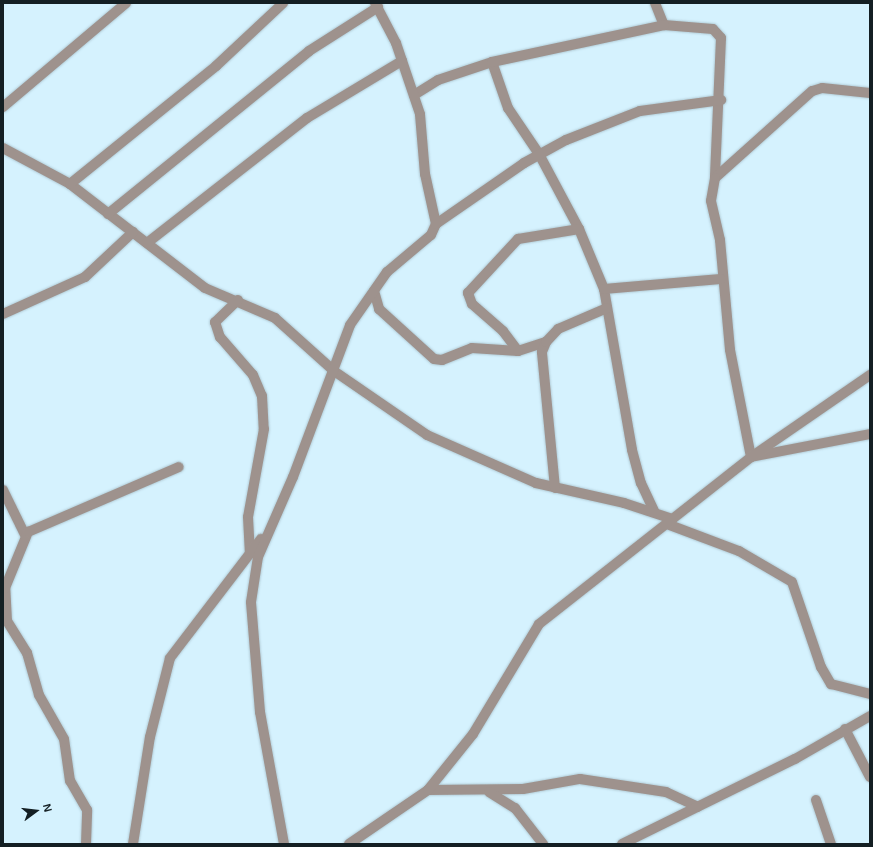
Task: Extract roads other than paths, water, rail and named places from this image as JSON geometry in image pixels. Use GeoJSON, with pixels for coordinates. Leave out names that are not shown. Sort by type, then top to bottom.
{"type":"FeatureCollection","features":[{"type":"Feature","properties":{"kind":"street"},"geometry":{"type":"LineString","coordinates":[[3,107],[126,3]]}},
{"type":"Feature","properties":{"kind":"street"},"geometry":{"type":"LineString","coordinates":[[70,184],[216,66],[283,3]]}},
{"type":"Feature","properties":{"kind":"street"},"geometry":{"type":"LineString","coordinates":[[656,3],[664,25]]}},
{"type":"Feature","properties":{"kind":"street"},"geometry":{"type":"LineString","coordinates":[[108,214],[309,51],[376,5],[402,61],[414,94],[424,130],[425,174],[436,224]]}},
{"type":"Feature","properties":{"kind":"street"},"geometry":{"type":"LineString","coordinates":[[414,94],[438,80],[492,62],[664,25],[718,33],[723,60],[715,178],[711,201],[720,240],[721,278],[738,403],[751,457]]}},
{"type":"Feature","properties":{"kind":"street"},"geometry":{"type":"LineString","coordinates":[[148,243],[306,118],[402,61]]}},
{"type":"Feature","properties":{"kind":"street"},"geometry":{"type":"LineString","coordinates":[[492,62],[508,108],[539,154],[579,229],[604,290],[632,450],[641,483],[655,513]]}},
{"type":"Feature","properties":{"kind":"street"},"geometry":{"type":"LineString","coordinates":[[715,178],[812,91],[822,88],[870,93]]}},
{"type":"Feature","properties":{"kind":"street"},"geometry":{"type":"LineString","coordinates":[[284,844],[260,712],[253,623],[253,580],[267,531],[293,477],[350,325],[387,272],[431,235],[436,224],[539,154],[640,111],[721,100]]}},
{"type":"Feature","properties":{"kind":"street"},"geometry":{"type":"LineString","coordinates":[[3,148],[70,184],[205,288],[238,300],[275,318],[334,371],[427,435],[496,467],[555,488],[655,513],[669,522],[739,551],[792,582],[815,653],[831,684],[870,694]]}},
{"type":"Feature","properties":{"kind":"street"},"geometry":{"type":"LineString","coordinates":[[518,351],[502,331],[472,304],[468,293],[518,239],[579,229]]}},
{"type":"Feature","properties":{"kind":"street"},"geometry":{"type":"LineString","coordinates":[[3,314],[85,277],[133,232]]}},
{"type":"Feature","properties":{"kind":"street"},"geometry":{"type":"LineString","coordinates":[[604,290],[721,278]]}},
{"type":"Feature","properties":{"kind":"street"},"geometry":{"type":"LineString","coordinates":[[374,291],[379,310],[434,359],[442,360],[472,348],[518,351],[546,342],[558,329],[607,308]]}},
{"type":"Feature","properties":{"kind":"street"},"geometry":{"type":"LineString","coordinates":[[238,300],[215,322],[220,337],[253,376],[262,396],[264,429],[248,516],[250,552]]}},
{"type":"Feature","properties":{"kind":"street"},"geometry":{"type":"LineString","coordinates":[[546,342],[542,378],[555,488]]}},
{"type":"Feature","properties":{"kind":"street"},"geometry":{"type":"LineString","coordinates":[[348,844],[428,790],[473,734],[539,624],[751,457],[870,375]]}},
{"type":"Feature","properties":{"kind":"street"},"geometry":{"type":"LineString","coordinates":[[751,457],[870,434]]}},
{"type":"Feature","properties":{"kind":"street"},"geometry":{"type":"LineString","coordinates":[[86,844],[86,810],[70,781],[64,739],[39,695],[27,653],[5,619],[5,588],[25,536],[48,521],[178,467]]}},
{"type":"Feature","properties":{"kind":"street"},"geometry":{"type":"LineString","coordinates":[[3,490],[25,536]]}},
{"type":"Feature","properties":{"kind":"street"},"geometry":{"type":"LineString","coordinates":[[133,844],[150,737],[170,658],[267,531]]}},
{"type":"Feature","properties":{"kind":"street"},"geometry":{"type":"LineString","coordinates":[[622,844],[795,759],[870,716]]}},
{"type":"Feature","properties":{"kind":"street"},"geometry":{"type":"LineString","coordinates":[[845,729],[870,777]]}},
{"type":"Feature","properties":{"kind":"street"},"geometry":{"type":"LineString","coordinates":[[428,790],[483,790],[594,780],[666,792],[698,807]]}},
{"type":"Feature","properties":{"kind":"street"},"geometry":{"type":"LineString","coordinates":[[483,790],[516,808],[543,844]]}},
{"type":"Feature","properties":{"kind":"street"},"geometry":{"type":"LineString","coordinates":[[816,800],[830,844]]}}]}
